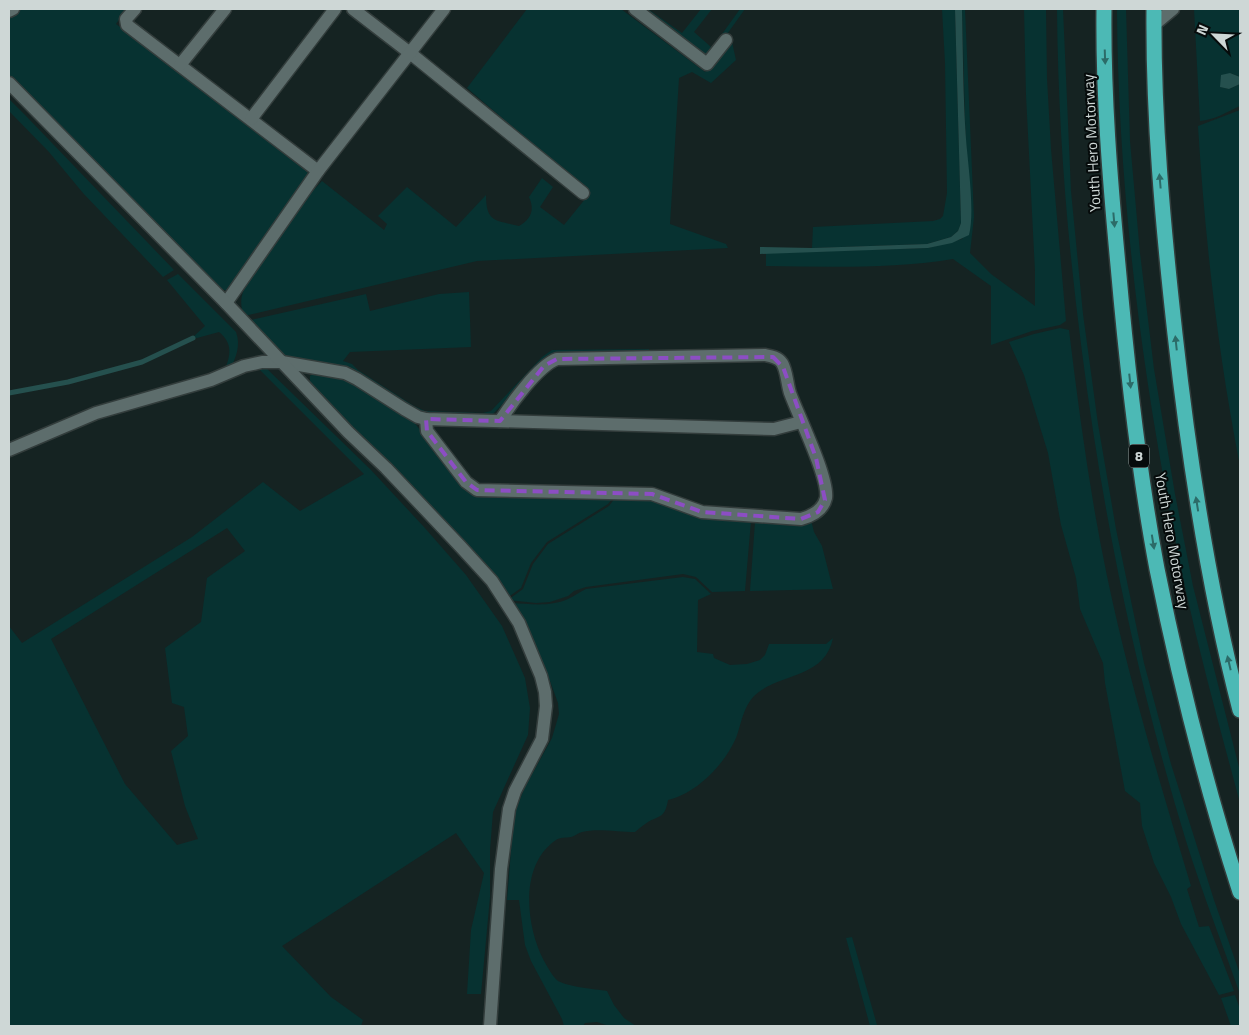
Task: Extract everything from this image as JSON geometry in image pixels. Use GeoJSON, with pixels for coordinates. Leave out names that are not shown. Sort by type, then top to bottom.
{"type":"FeatureCollection","features":[{"type":"Feature","properties":{"kind":"highway","name":"Youth Hero Motorway"},"geometry":{"type":"LineString","coordinates":[[1104,9],[1109,164],[1135,431],[1157,569],[1188,706],[1222,835],[1240,892]]}},
{"type":"Feature","properties":{"kind":"highway","name":"Youth Hero Motorway"},"geometry":{"type":"LineString","coordinates":[[1154,9],[1158,161],[1170,295],[1185,424],[1206,559],[1240,710]]}},
{"type":"Feature","properties":{"kind":"street"},"geometry":{"type":"LineString","coordinates":[[9,11],[13,9]]}},
{"type":"Feature","properties":{"kind":"street"},"geometry":{"type":"LineString","coordinates":[[135,9],[126,20],[128,24],[318,170]]}},
{"type":"Feature","properties":{"kind":"street"},"geometry":{"type":"LineString","coordinates":[[180,65],[225,9]]}},
{"type":"Feature","properties":{"kind":"street"},"geometry":{"type":"LineString","coordinates":[[250,119],[335,9]]}},
{"type":"Feature","properties":{"kind":"street"},"geometry":{"type":"LineString","coordinates":[[353,9],[583,193]]}},
{"type":"Feature","properties":{"kind":"street"},"geometry":{"type":"LineString","coordinates":[[226,303],[318,170],[444,9]]}},
{"type":"Feature","properties":{"kind":"street"},"geometry":{"type":"LineString","coordinates":[[635,9],[707,64],[726,40]]}},
{"type":"Feature","properties":{"kind":"street"},"geometry":{"type":"LineString","coordinates":[[1154,25],[1173,9]]}},
{"type":"Feature","properties":{"kind":"street"},"geometry":{"type":"LineString","coordinates":[[9,83],[226,303],[348,432],[400,482],[492,581],[519,623],[541,676],[546,706],[542,739],[508,808],[501,869],[490,1026]]}},
{"type":"Feature","properties":{"kind":"street"},"geometry":{"type":"LineString","coordinates":[[426,419],[427,431],[466,482],[478,490],[652,494],[702,512],[801,519],[811,517],[818,512],[826,500],[826,493],[816,458],[790,394],[782,363],[778,359],[765,355],[557,359],[550,361],[544,366],[514,401],[500,421]]}},
{"type":"Feature","properties":{"kind":"street"},"geometry":{"type":"LineString","coordinates":[[9,450],[96,413],[211,380],[244,366],[262,362],[282,362],[345,373],[418,417],[426,419],[774,429],[801,422]]}},
{"type":"Feature","properties":{"kind":"highlighted area"},"geometry":{"type":"Polygon","coordinates":[[[773,357],[783,367],[816,458],[825,500],[818,512],[801,519],[702,512],[652,494],[477,490],[466,482],[427,431],[426,419],[500,421],[544,366],[557,359],[773,357]]]}},
{"type":"Feature","properties":{"kind":"shaded area"},"geometry":{"type":"Polygon","coordinates":[[[21,9],[126,9],[116,24],[310,174],[228,291],[217,288],[9,75],[9,16],[21,9]]]}},
{"type":"Feature","properties":{"kind":"shaded area"},"geometry":{"type":"Polygon","coordinates":[[[527,9],[621,9],[705,72],[732,42],[736,60],[711,83],[692,72],[679,78],[670,224],[726,244],[728,248],[477,261],[244,316],[242,298],[248,282],[307,197],[322,181],[384,230],[387,224],[378,216],[407,187],[456,227],[486,195],[486,204],[490,216],[498,221],[519,226],[531,214],[532,206],[529,197],[542,178],[553,187],[540,207],[564,225],[590,193],[467,88],[527,9]]]}},
{"type":"Feature","properties":{"kind":"shaded area"},"geometry":{"type":"Polygon","coordinates":[[[637,9],[648,9],[682,33],[701,9],[712,9],[694,32],[711,47],[705,56],[637,9]]]}},
{"type":"Feature","properties":{"kind":"shaded area"},"geometry":{"type":"Polygon","coordinates":[[[740,9],[745,9],[725,37],[722,34],[740,9]]]}},
{"type":"Feature","properties":{"kind":"shaded area"},"geometry":{"type":"Polygon","coordinates":[[[942,9],[955,9],[961,223],[958,231],[951,237],[927,244],[812,248],[813,227],[933,221],[943,216],[947,193],[945,63],[942,9]]]}},
{"type":"Feature","properties":{"kind":"shaded area"},"geometry":{"type":"Polygon","coordinates":[[[955,9],[962,9],[965,123],[971,201],[969,235],[952,243],[928,248],[760,254],[760,247],[812,248],[927,244],[951,237],[958,231],[961,223],[955,9]]]}},
{"type":"Feature","properties":{"kind":"shaded area"},"geometry":{"type":"Polygon","coordinates":[[[962,9],[965,9],[974,217],[970,253],[991,274],[1035,306],[1024,9],[1046,9],[1051,149],[1066,321],[1060,325],[1032,331],[991,345],[991,286],[953,259],[883,266],[766,266],[766,253],[928,248],[962,239],[970,229],[962,9]]]}},
{"type":"Feature","properties":{"kind":"shaded area"},"geometry":{"type":"Polygon","coordinates":[[[1057,9],[1063,9],[1071,191],[1083,314],[1098,424],[1116,529],[1144,663],[1171,764],[1214,900],[1240,974],[1240,994],[1192,860],[1168,781],[1137,659],[1111,537],[1090,414],[1072,266],[1061,138],[1057,9]]]}},
{"type":"Feature","properties":{"kind":"shaded area"},"geometry":{"type":"Polygon","coordinates":[[[1117,9],[1126,9],[1130,141],[1140,253],[1154,369],[1193,586],[1240,771],[1240,803],[1204,669],[1185,587],[1146,372],[1136,300],[1122,154],[1117,9]]]}},
{"type":"Feature","properties":{"kind":"shaded area"},"geometry":{"type":"Polygon","coordinates":[[[1194,9],[1240,9],[1240,77],[1230,73],[1221,87],[1229,89],[1240,84],[1240,106],[1215,117],[1200,121],[1194,9]]]}},
{"type":"Feature","properties":{"kind":"shaded area"},"geometry":{"type":"Polygon","coordinates":[[[1230,73],[1240,77],[1240,84],[1229,89],[1220,87],[1221,75],[1230,73]]]}},
{"type":"Feature","properties":{"kind":"shaded area"},"geometry":{"type":"Polygon","coordinates":[[[9,99],[174,270],[163,277],[83,193],[49,152],[9,111],[9,99]]]}},
{"type":"Feature","properties":{"kind":"shaded area"},"geometry":{"type":"Polygon","coordinates":[[[1240,110],[1240,466],[1225,382],[1213,297],[1198,126],[1240,110]]]}},
{"type":"Feature","properties":{"kind":"shaded area"},"geometry":{"type":"Polygon","coordinates":[[[178,274],[236,332],[237,352],[229,370],[224,371],[229,355],[229,345],[224,336],[219,332],[197,338],[193,337],[205,326],[167,280],[178,274]]]}},
{"type":"Feature","properties":{"kind":"shaded area"},"geometry":{"type":"Polygon","coordinates":[[[469,292],[471,347],[350,352],[343,361],[352,364],[358,370],[425,411],[483,413],[491,411],[542,357],[552,350],[649,349],[649,353],[549,356],[489,416],[421,413],[353,372],[293,360],[282,355],[251,320],[366,294],[370,311],[439,294],[469,292]]]}},
{"type":"Feature","properties":{"kind":"shaded area"},"geometry":{"type":"Polygon","coordinates":[[[1060,328],[1069,330],[1095,515],[1107,576],[1135,693],[1191,886],[1187,889],[1199,927],[1209,926],[1234,991],[1219,995],[1181,924],[1171,897],[1154,863],[1142,826],[1140,803],[1125,791],[1103,663],[1080,609],[1076,578],[1061,525],[1048,453],[1024,375],[1009,342],[1060,328]]]}},
{"type":"Feature","properties":{"kind":"shaded area"},"geometry":{"type":"Polygon","coordinates":[[[262,364],[371,470],[466,575],[502,626],[525,678],[530,708],[528,735],[493,812],[490,850],[490,897],[481,994],[467,994],[471,930],[484,873],[456,833],[282,946],[331,997],[363,1020],[361,1026],[9,1026],[9,626],[22,643],[192,537],[263,482],[300,511],[364,474],[257,367],[262,364]],[[227,528],[51,639],[125,784],[177,845],[198,839],[185,806],[171,751],[188,736],[184,707],[172,703],[165,648],[201,622],[207,578],[245,551],[227,528]]]}},
{"type":"Feature","properties":{"kind":"shaded area"},"geometry":{"type":"Polygon","coordinates":[[[315,372],[345,378],[413,421],[467,488],[613,498],[608,504],[547,542],[531,563],[521,588],[507,598],[310,384],[310,376],[315,372]]]}},
{"type":"Feature","properties":{"kind":"shaded area"},"geometry":{"type":"Polygon","coordinates":[[[615,498],[650,498],[700,518],[751,521],[745,591],[712,592],[696,577],[683,574],[586,587],[550,602],[536,603],[508,600],[523,589],[533,564],[548,544],[609,506],[615,498]]]}},
{"type":"Feature","properties":{"kind":"shaded area"},"geometry":{"type":"Polygon","coordinates":[[[811,520],[814,532],[822,546],[833,589],[750,591],[755,522],[796,526],[811,520]]]}},
{"type":"Feature","properties":{"kind":"shaded area"},"geometry":{"type":"Polygon","coordinates":[[[683,577],[695,579],[711,594],[698,600],[697,652],[713,654],[714,658],[730,665],[747,664],[760,660],[765,655],[769,644],[826,644],[833,638],[828,652],[811,668],[764,688],[750,700],[736,738],[717,768],[689,791],[668,800],[664,813],[635,832],[601,830],[582,832],[571,837],[558,839],[544,851],[536,864],[529,896],[533,930],[543,959],[558,981],[607,991],[614,1005],[624,1018],[636,1026],[609,1026],[597,1022],[585,1023],[583,1026],[564,1026],[531,961],[525,945],[519,900],[507,900],[514,814],[525,787],[552,738],[559,714],[558,703],[546,670],[529,632],[511,603],[540,604],[561,602],[586,589],[683,577]]]}},
{"type":"Feature","properties":{"kind":"shaded area"},"geometry":{"type":"Polygon","coordinates":[[[852,937],[877,1025],[870,1026],[846,938],[852,937]]]}},
{"type":"Feature","properties":{"kind":"shaded area"},"geometry":{"type":"Polygon","coordinates":[[[1235,995],[1240,1009],[1240,1026],[1231,1026],[1221,998],[1235,995]]]}},
{"type":"Feature","properties":{"kind":"waterway"},"geometry":{"type":"LineString","coordinates":[[9,393],[68,382],[142,362],[193,338]]}}]}
